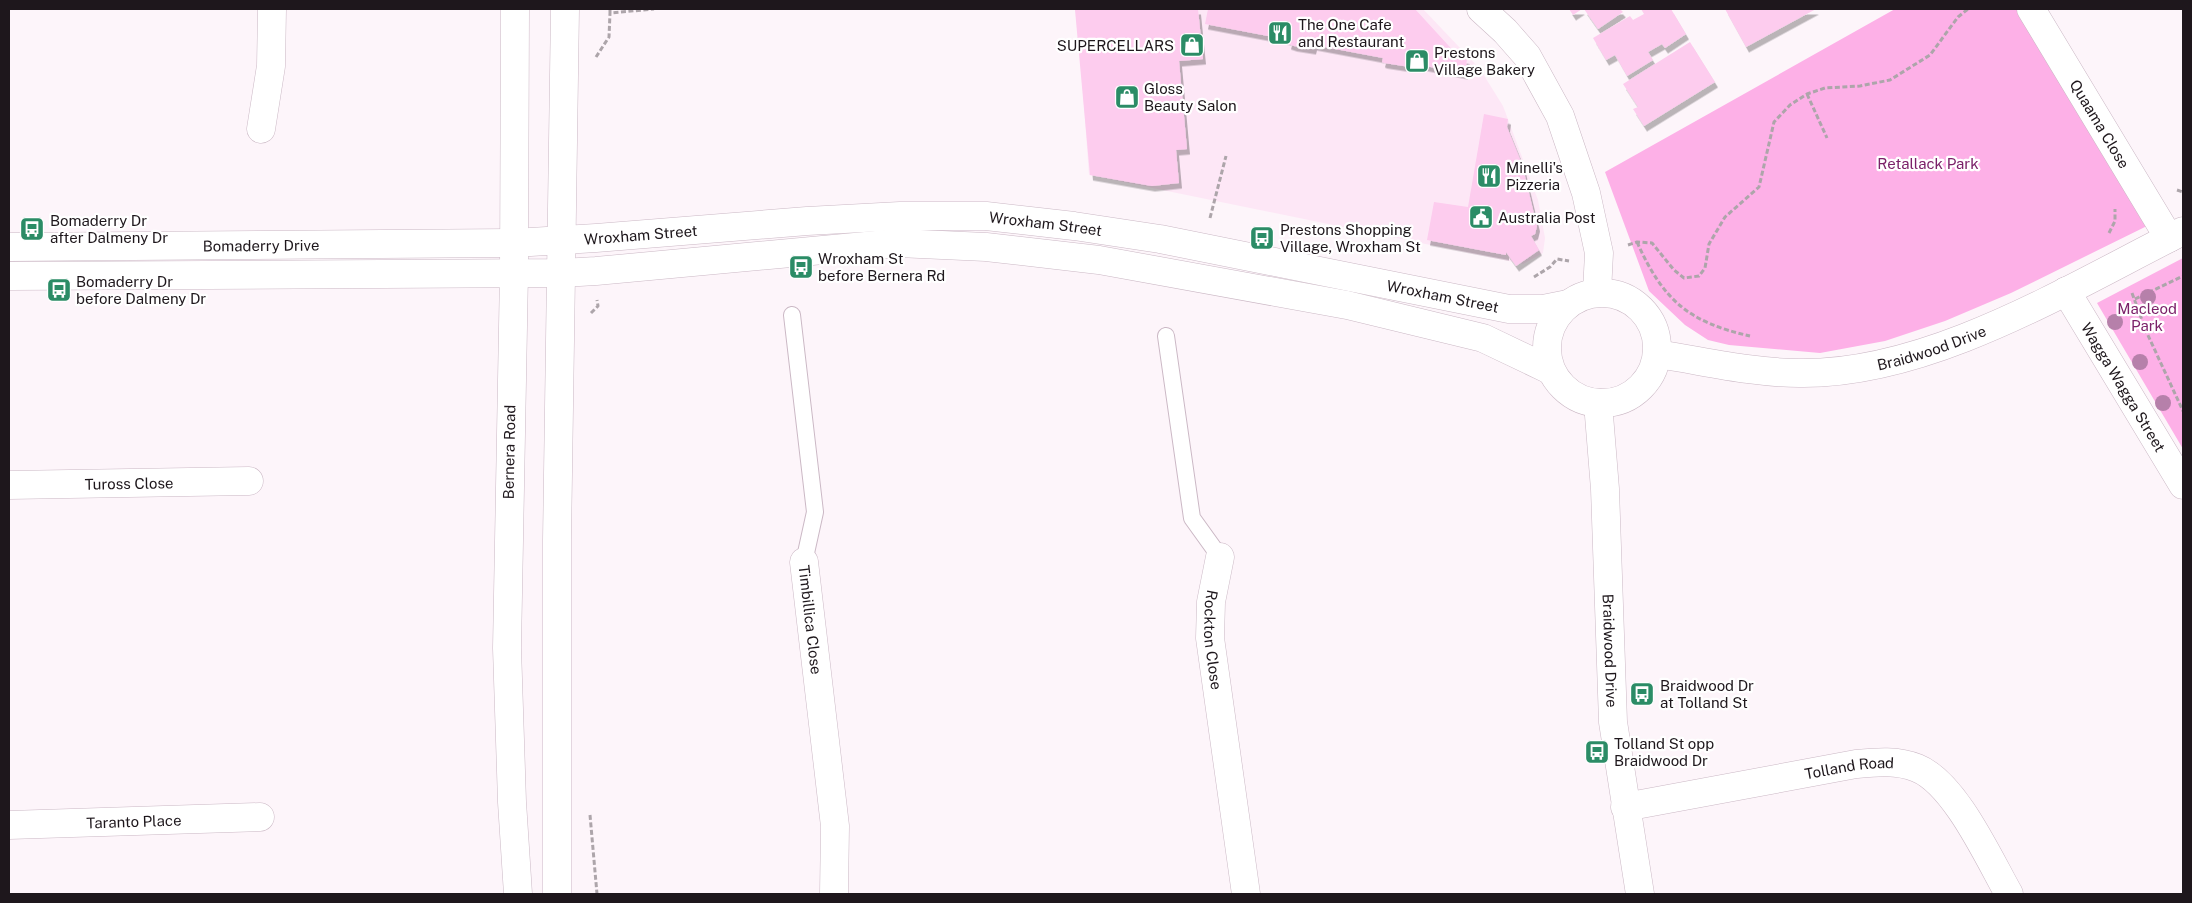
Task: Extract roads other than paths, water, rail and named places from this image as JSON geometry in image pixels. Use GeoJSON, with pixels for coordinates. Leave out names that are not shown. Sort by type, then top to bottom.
{"type":"FeatureCollection","features":[{"type":"Feature","properties":{"kind":"street"},"geometry":{"type":"LineString","coordinates":[[261,129],[271,66],[272,9]]}},
{"type":"Feature","properties":{"kind":"street","name":"Bernera Road"},"geometry":{"type":"LineString","coordinates":[[516,9],[514,273],[507,648],[512,802],[518,894]]}},
{"type":"Feature","properties":{"kind":"street"},"geometry":{"type":"LineString","coordinates":[[557,894],[557,540],[565,9]]}},
{"type":"Feature","properties":{"kind":"street"},"geometry":{"type":"LineString","coordinates":[[1481,9],[1505,31],[1527,56],[1560,116],[1586,193],[1597,244],[1597,292]]}},
{"type":"Feature","properties":{"kind":"street","name":"Quaama Close"},"geometry":{"type":"LineString","coordinates":[[2031,9],[2176,235]]}},
{"type":"Feature","properties":{"kind":"street","name":"Wroxham Street"},"geometry":{"type":"LineString","coordinates":[[514,243],[807,221],[900,216],[986,216],[1074,226],[1160,239],[1509,309],[1543,309],[1568,304]]}},
{"type":"Feature","properties":{"kind":"street","name":"Braidwood Drive"},"geometry":{"type":"LineString","coordinates":[[1657,354],[1765,371],[1800,373],[1837,371],[1883,363],[1933,349],[1977,332],[2066,291],[2176,235]]}},
{"type":"Feature","properties":{"kind":"street","name":"Bomaderry Drive"},"geometry":{"type":"LineString","coordinates":[[9,246],[514,243]]}},
{"type":"Feature","properties":{"kind":"street","name":"Wroxham Street"},"geometry":{"type":"LineString","coordinates":[[514,273],[562,273],[898,243],[986,247],[1099,260],[1347,305],[1483,338],[1550,370]]}},
{"type":"Feature","properties":{"kind":"street","name":"Bomaderry Drive"},"geometry":{"type":"LineString","coordinates":[[9,276],[514,273]]}},
{"type":"Feature","properties":{"kind":"street","name":"Wagga Wagga Street"},"geometry":{"type":"LineString","coordinates":[[2066,291],[2183,485]]}},
{"type":"Feature","properties":{"kind":"street"},"geometry":{"type":"LineString","coordinates":[[1597,292],[1623,297],[1644,311],[1653,326],[1657,343],[1657,354],[1650,375],[1640,387],[1628,396],[1613,402],[1598,403],[1583,400],[1569,393],[1558,383],[1550,370],[1546,352],[1547,334],[1555,317],[1568,304],[1582,296],[1597,292]]}},
{"type":"Feature","properties":{"kind":"street","name":"Braidwood Drive"},"geometry":{"type":"LineString","coordinates":[[1598,403],[1605,489],[1611,693],[1625,808],[1640,894]]}},
{"type":"Feature","properties":{"kind":"street","name":"Tuross Close"},"geometry":{"type":"LineString","coordinates":[[9,485],[249,481]]}},
{"type":"Feature","properties":{"kind":"street","name":"Rockton Close"},"geometry":{"type":"LineString","coordinates":[[1220,557],[1211,602],[1210,638],[1246,894]]}},
{"type":"Feature","properties":{"kind":"street","name":"Timbillica Close"},"geometry":{"type":"LineString","coordinates":[[804,562],[835,826],[834,894]]}},
{"type":"Feature","properties":{"kind":"street","name":"Tolland Road"},"geometry":{"type":"LineString","coordinates":[[1625,808],[1856,764],[1886,761],[1902,764],[1918,768],[1932,777],[1953,799],[2009,894]]}},
{"type":"Feature","properties":{"kind":"street","name":"Taranto Place"},"geometry":{"type":"LineString","coordinates":[[9,825],[260,817]]}},
{"type":"Feature","properties":{"kind":"lane","name":"Timbillica Close"},"geometry":{"type":"LineString","coordinates":[[792,315],[815,512],[804,562]]}},
{"type":"Feature","properties":{"kind":"lane","name":"Rockton Close"},"geometry":{"type":"LineString","coordinates":[[1166,336],[1192,518],[1220,557]]}},
{"type":"Feature","properties":{"kind":"place","name":"The One Cafe and Restaurant"},"geometry":{"type":"Point","coordinates":[1280,33]}},
{"type":"Feature","properties":{"kind":"place","name":"SUPERCELLARS"},"geometry":{"type":"Point","coordinates":[1192,45]}},
{"type":"Feature","properties":{"kind":"place","name":"Prestons Village Bakery"},"geometry":{"type":"Point","coordinates":[1417,61]}},
{"type":"Feature","properties":{"kind":"place","name":"Gloss Beauty Salon"},"geometry":{"type":"Point","coordinates":[1127,97]}},
{"type":"Feature","properties":{"kind":"place","name":"Minelli's Pizzeria"},"geometry":{"type":"Point","coordinates":[1489,176]}},
{"type":"Feature","properties":{"kind":"place","name":"Australia Post"},"geometry":{"type":"Point","coordinates":[1481,217]}},
{"type":"Feature","properties":{"kind":"place","name":"Bomaderry Dr after Dalmeny Dr"},"geometry":{"type":"Point","coordinates":[32,229]}},
{"type":"Feature","properties":{"kind":"place","name":"Prestons Shopping Village, Wroxham St"},"geometry":{"type":"Point","coordinates":[1262,238]}},
{"type":"Feature","properties":{"kind":"place","name":"Wroxham St before Bernera Rd"},"geometry":{"type":"Point","coordinates":[801,267]}},
{"type":"Feature","properties":{"kind":"place","name":"Bomaderry Dr before Dalmeny Dr"},"geometry":{"type":"Point","coordinates":[59,290]}},
{"type":"Feature","properties":{"kind":"place","name":"Braidwood Dr at Tolland St"},"geometry":{"type":"Point","coordinates":[1642,694]}},
{"type":"Feature","properties":{"kind":"place","name":"Tolland St opp Braidwood Dr"},"geometry":{"type":"Point","coordinates":[1597,752]}},
{"type":"Feature","properties":{"kind":"park label","name":"Retallack Park"},"geometry":{"type":"Point","coordinates":[1928,163]}},
{"type":"Feature","properties":{"kind":"park label","name":"Macleod Park"},"geometry":{"type":"Point","coordinates":[2147,316]}}]}
